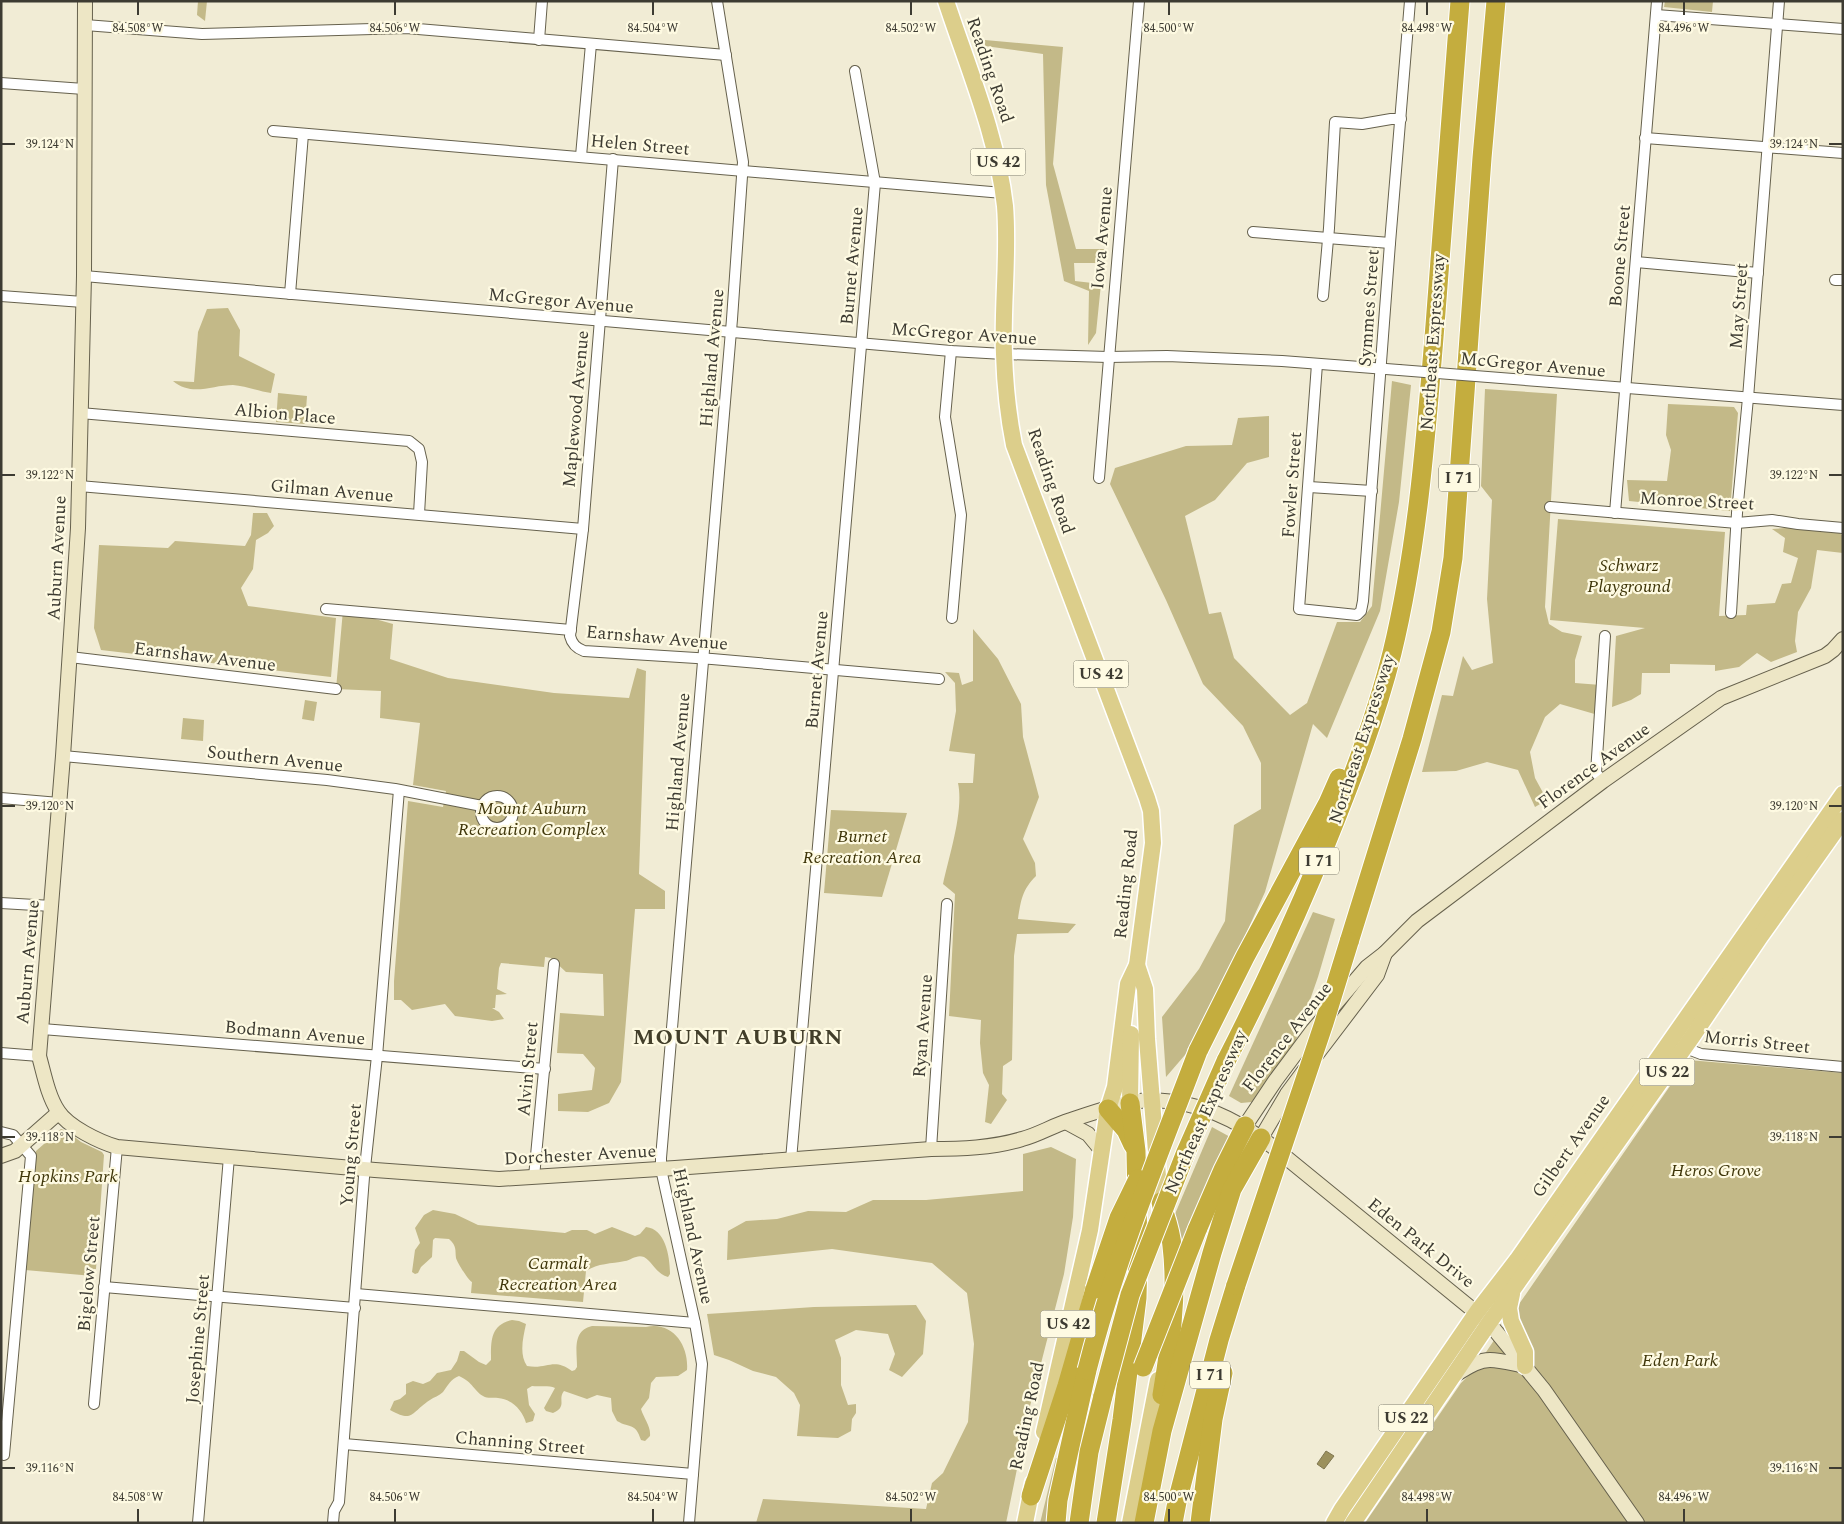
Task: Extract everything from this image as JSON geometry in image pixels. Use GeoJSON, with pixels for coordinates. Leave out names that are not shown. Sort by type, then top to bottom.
{"type":"FeatureCollection","features":[{"type":"Feature","properties":{"kind":"highway","name":"Northeast Expressway"},"geometry":{"type":"LineString","coordinates":[[1079,1523],[1088,1452],[1130,1295],[1186,1152],[1226,1061],[1277,957],[1323,851],[1372,722],[1392,653],[1409,568],[1423,471],[1460,1]]}},
{"type":"Feature","properties":{"kind":"highway","name":"Northeast Expressway"},"geometry":{"type":"LineString","coordinates":[[1173,1523],[1219,1340],[1324,1023],[1392,805],[1439,641],[1453,558],[1482,158],[1496,1]]}},
{"type":"Feature","properties":{"kind":"highway"},"geometry":{"type":"LineString","coordinates":[[1030,1496],[1067,1386],[1095,1289],[1119,1218],[1245,957],[1328,803],[1392,653]]}},
{"type":"Feature","properties":{"kind":"highway"},"geometry":{"type":"LineString","coordinates":[[1056,1523],[1058,1500],[1099,1322],[1117,1265],[1198,1051]]}},
{"type":"Feature","properties":{"kind":"highway"},"geometry":{"type":"LineString","coordinates":[[1106,1523],[1122,1420],[1137,1298],[1136,1152],[1130,1103]]}},
{"type":"Feature","properties":{"kind":"highway"},"geometry":{"type":"LineString","coordinates":[[1108,1109],[1126,1130],[1136,1152]]}},
{"type":"Feature","properties":{"kind":"highway"},"geometry":{"type":"LineString","coordinates":[[1122,1420],[1197,1230],[1223,1170],[1245,1126]]}},
{"type":"Feature","properties":{"kind":"highway"},"geometry":{"type":"LineString","coordinates":[[1144,1523],[1162,1431],[1232,1188],[1261,1138]]}},
{"type":"Feature","properties":{"kind":"highway"},"geometry":{"type":"LineString","coordinates":[[1160,1197],[1172,1244],[1174,1277],[1169,1350],[1161,1405],[1162,1431]]}},
{"type":"Feature","properties":{"kind":"highway"},"geometry":{"type":"LineString","coordinates":[[1200,1523],[1206,1471],[1236,1285]]}},
{"type":"Feature","properties":{"kind":"main road","name":"Reading Road"},"geometry":{"type":"LineString","coordinates":[[946,1],[992,138],[1003,193],[1006,238],[1004,354],[1006,397],[1014,445],[1147,798],[1151,811],[1153,843],[1137,965],[1128,984],[1114,1087],[1108,1109],[1090,1230],[1025,1523]]}},
{"type":"Feature","properties":{"kind":"main road","name":"Gilbert Avenue"},"geometry":{"type":"LineString","coordinates":[[1353,1523],[1453,1376],[1511,1267],[1677,1044],[1760,937],[1840,809]]}},
{"type":"Feature","properties":{"kind":"main road","name":"Reading Road"},"geometry":{"type":"LineString","coordinates":[[1130,1523],[1163,1354],[1166,1270],[1145,990],[1137,965]]}},
{"type":"Feature","properties":{"kind":"main road"},"geometry":{"type":"LineString","coordinates":[[1126,998],[1132,1012],[1130,1103]]}},
{"type":"Feature","properties":{"kind":"main road","name":"Gilbert Avenue"},"geometry":{"type":"LineString","coordinates":[[1334,1523],[1342,1509],[1483,1318],[1513,1290],[1677,1044]]}},
{"type":"Feature","properties":{"kind":"main road"},"geometry":{"type":"LineString","coordinates":[[1513,1290],[1510,1321],[1524,1352],[1525,1366]]}},
{"type":"Feature","properties":{"kind":"street","name":"Auburn Avenue"},"geometry":{"type":"LineString","coordinates":[[58,1113],[39,1056],[70,657],[79,486],[84,302],[85,1]]}},
{"type":"Feature","properties":{"kind":"street"},"geometry":{"type":"LineString","coordinates":[[538,40],[542,1]]}},
{"type":"Feature","properties":{"kind":"street","name":"Highland Avenue"},"geometry":{"type":"LineString","coordinates":[[689,1523],[702,1364],[695,1323],[661,1169],[743,171],[717,1]]}},
{"type":"Feature","properties":{"kind":"street","name":"Iowa Avenue"},"geometry":{"type":"LineString","coordinates":[[1099,478],[1139,1]]}},
{"type":"Feature","properties":{"kind":"street","name":"Symmes Street"},"geometry":{"type":"LineString","coordinates":[[1357,615],[1361,611],[1364,601],[1410,1]]}},
{"type":"Feature","properties":{"kind":"street","name":"Boone Street"},"geometry":{"type":"LineString","coordinates":[[1615,513],[1657,1]]}},
{"type":"Feature","properties":{"kind":"street","name":"May Street"},"geometry":{"type":"LineString","coordinates":[[1731,613],[1779,1]]}},
{"type":"Feature","properties":{"kind":"street"},"geometry":{"type":"LineString","coordinates":[[1656,15],[1843,29]]}},
{"type":"Feature","properties":{"kind":"street"},"geometry":{"type":"LineString","coordinates":[[85,25],[202,34],[406,28],[726,55]]}},
{"type":"Feature","properties":{"kind":"street"},"geometry":{"type":"LineString","coordinates":[[581,156],[591,44]]}},
{"type":"Feature","properties":{"kind":"street","name":"Burnet Avenue"},"geometry":{"type":"LineString","coordinates":[[791,1160],[875,183],[855,71]]}},
{"type":"Feature","properties":{"kind":"street"},"geometry":{"type":"LineString","coordinates":[[1,83],[84,89]]}},
{"type":"Feature","properties":{"kind":"street"},"geometry":{"type":"LineString","coordinates":[[1323,296],[1335,122],[1362,124],[1391,119],[1401,120]]}},
{"type":"Feature","properties":{"kind":"street","name":"Helen Street"},"geometry":{"type":"LineString","coordinates":[[273,131],[1003,193]]}},
{"type":"Feature","properties":{"kind":"street"},"geometry":{"type":"LineString","coordinates":[[290,294],[304,134]]}},
{"type":"Feature","properties":{"kind":"street"},"geometry":{"type":"LineString","coordinates":[[1645,138],[1843,153]]}},
{"type":"Feature","properties":{"kind":"street","name":"Maplewood Avenue"},"geometry":{"type":"LineString","coordinates":[[571,630],[583,529],[613,159]]}},
{"type":"Feature","properties":{"kind":"street"},"geometry":{"type":"LineString","coordinates":[[1253,232],[1390,243]]}},
{"type":"Feature","properties":{"kind":"street"},"geometry":{"type":"LineString","coordinates":[[1636,262],[1758,273]]}},
{"type":"Feature","properties":{"kind":"street","name":"McGregor Avenue"},"geometry":{"type":"LineString","coordinates":[[84,276],[951,351],[1108,357],[1167,356],[1317,364],[1843,405]]}},
{"type":"Feature","properties":{"kind":"street"},"geometry":{"type":"LineString","coordinates":[[1,296],[84,302]]}},
{"type":"Feature","properties":{"kind":"street"},"geometry":{"type":"LineString","coordinates":[[951,351],[945,417],[960,515],[952,618]]}},
{"type":"Feature","properties":{"kind":"street","name":"Fowler Street"},"geometry":{"type":"LineString","coordinates":[[1317,364],[1299,609],[1357,615]]}},
{"type":"Feature","properties":{"kind":"street","name":"Albion Place"},"geometry":{"type":"LineString","coordinates":[[80,413],[409,441],[419,449],[422,462],[418,514]]}},
{"type":"Feature","properties":{"kind":"street","name":"Gilman Avenue"},"geometry":{"type":"LineString","coordinates":[[79,486],[583,529]]}},
{"type":"Feature","properties":{"kind":"street"},"geometry":{"type":"LineString","coordinates":[[1309,488],[1372,492]]}},
{"type":"Feature","properties":{"kind":"street","name":"Monroe Street"},"geometry":{"type":"LineString","coordinates":[[1550,507],[1737,523],[1772,520],[1843,528]]}},
{"type":"Feature","properties":{"kind":"street","name":"Earnshaw Avenue"},"geometry":{"type":"LineString","coordinates":[[326,609],[571,630],[572,641],[579,649],[584,651],[703,658],[939,679]]}},
{"type":"Feature","properties":{"kind":"street"},"geometry":{"type":"LineString","coordinates":[[1603,781],[1596,773],[1605,636]]}},
{"type":"Feature","properties":{"kind":"street","name":"Florence Avenue"},"geometry":{"type":"LineString","coordinates":[[1245,1126],[1313,1030],[1367,967],[1385,953],[1417,921],[1603,781],[1722,698],[1825,656],[1834,650],[1843,639]]}},
{"type":"Feature","properties":{"kind":"street","name":"Earnshaw Avenue"},"geometry":{"type":"LineString","coordinates":[[70,657],[336,688]]}},
{"type":"Feature","properties":{"kind":"street","name":"Southern Avenue"},"geometry":{"type":"LineString","coordinates":[[63,756],[262,773],[399,790],[482,806]]}},
{"type":"Feature","properties":{"kind":"street","name":"Young Street"},"geometry":{"type":"LineString","coordinates":[[333,1523],[334,1510],[339,1502],[365,1169],[377,1056],[399,790]]}},
{"type":"Feature","properties":{"kind":"street"},"geometry":{"type":"LineString","coordinates":[[1,798],[59,802]]}},
{"type":"Feature","properties":{"kind":"street"},"geometry":{"type":"LineString","coordinates":[[1,903],[52,906]]}},
{"type":"Feature","properties":{"kind":"street","name":"Ryan Avenue"},"geometry":{"type":"LineString","coordinates":[[931,1149],[947,904]]}},
{"type":"Feature","properties":{"kind":"street","name":"Florence Avenue"},"geometry":{"type":"LineString","coordinates":[[1261,1138],[1287,1094],[1377,975],[1385,953]]}},
{"type":"Feature","properties":{"kind":"street","name":"Alvin Street"},"geometry":{"type":"LineString","coordinates":[[534,1177],[554,964]]}},
{"type":"Feature","properties":{"kind":"street","name":"Bodmann Avenue"},"geometry":{"type":"LineString","coordinates":[[42,1029],[545,1069]]}},
{"type":"Feature","properties":{"kind":"street","name":"Morris Street"},"geometry":{"type":"LineString","coordinates":[[1677,1044],[1701,1054],[1843,1067]]}},
{"type":"Feature","properties":{"kind":"street"},"geometry":{"type":"LineString","coordinates":[[1,1053],[39,1056]]}},
{"type":"Feature","properties":{"kind":"street","name":"Eden Park Drive"},"geometry":{"type":"LineString","coordinates":[[1108,1109],[1152,1100],[1187,1105],[1223,1116],[1245,1126],[1261,1138],[1483,1318],[1544,1390],[1637,1523]]}},
{"type":"Feature","properties":{"kind":"street","name":"Dorchester Avenue"},"geometry":{"type":"LineString","coordinates":[[58,1113],[80,1129],[105,1143],[117,1147],[499,1179],[931,1149],[965,1149],[1020,1140],[1066,1122],[1108,1109]]}},
{"type":"Feature","properties":{"kind":"street"},"geometry":{"type":"LineString","coordinates":[[1,1156],[15,1151],[58,1113]]}},
{"type":"Feature","properties":{"kind":"street"},"geometry":{"type":"LineString","coordinates":[[1066,1122],[1088,1134],[1102,1151]]}},
{"type":"Feature","properties":{"kind":"street"},"geometry":{"type":"LineString","coordinates":[[1,1132],[13,1135],[31,1156],[4,1455]]}},
{"type":"Feature","properties":{"kind":"street","name":"Bigelow Street"},"geometry":{"type":"LineString","coordinates":[[94,1404],[117,1147]]}},
{"type":"Feature","properties":{"kind":"street","name":"Josephine Street"},"geometry":{"type":"LineString","coordinates":[[198,1523],[229,1157]]}},
{"type":"Feature","properties":{"kind":"street"},"geometry":{"type":"LineString","coordinates":[[104,1287],[355,1308]]}},
{"type":"Feature","properties":{"kind":"street"},"geometry":{"type":"LineString","coordinates":[[356,1294],[695,1323]]}},
{"type":"Feature","properties":{"kind":"street"},"geometry":{"type":"LineString","coordinates":[[1453,1376],[1476,1363],[1490,1360],[1525,1366]]}},
{"type":"Feature","properties":{"kind":"street","name":"Channing Street"},"geometry":{"type":"LineString","coordinates":[[344,1444],[693,1474]]}},
{"type":"Feature","properties":{"kind":"green space"},"geometry":{"type":"Polygon","coordinates":[[[198,1],[207,1],[205,21],[197,15],[198,1]]]}},
{"type":"Feature","properties":{"kind":"green space"},"geometry":{"type":"Polygon","coordinates":[[[1665,1],[1713,1],[1712,12],[1664,7],[1665,1]]]}},
{"type":"Feature","properties":{"kind":"green space"},"geometry":{"type":"Polygon","coordinates":[[[985,40],[1063,47],[1053,164],[1076,249],[1106,249],[1104,263],[1074,263],[1075,281],[1101,284],[1096,333],[1088,345],[1089,291],[1064,281],[1046,185],[1043,54],[985,46],[985,40]]]}},
{"type":"Feature","properties":{"kind":"green space"},"geometry":{"type":"Polygon","coordinates":[[[228,308],[240,330],[239,356],[275,374],[271,393],[233,385],[195,389],[180,386],[173,381],[194,382],[198,332],[207,309],[228,308]]]}},
{"type":"Feature","properties":{"kind":"green space"},"geometry":{"type":"Polygon","coordinates":[[[1392,381],[1411,385],[1399,502],[1380,611],[1327,738],[1313,724],[1265,892],[1197,1041],[1166,1077],[1162,1017],[1199,969],[1225,921],[1234,825],[1261,809],[1261,763],[1243,726],[1203,684],[1166,600],[1110,484],[1115,468],[1186,446],[1232,445],[1238,418],[1269,416],[1269,457],[1247,463],[1215,500],[1185,516],[1209,614],[1221,612],[1234,658],[1290,715],[1307,703],[1337,622],[1360,622],[1372,606],[1392,381]]]}},
{"type":"Feature","properties":{"kind":"green space"},"geometry":{"type":"Polygon","coordinates":[[[1485,389],[1557,394],[1545,607],[1549,624],[1562,632],[1582,636],[1575,660],[1575,683],[1601,685],[1598,715],[1560,704],[1545,717],[1530,752],[1535,778],[1547,800],[1535,807],[1518,770],[1487,762],[1456,771],[1422,772],[1442,695],[1453,696],[1463,656],[1472,670],[1493,663],[1487,599],[1492,500],[1481,486],[1485,389]]]}},
{"type":"Feature","properties":{"kind":"green space"},"geometry":{"type":"Polygon","coordinates":[[[278,393],[307,396],[305,424],[276,422],[278,393]]]}},
{"type":"Feature","properties":{"kind":"green space"},"geometry":{"type":"Polygon","coordinates":[[[1668,404],[1734,407],[1738,413],[1730,511],[1629,501],[1627,480],[1667,481],[1671,450],[1666,435],[1668,404]]]}},
{"type":"Feature","properties":{"kind":"green space"},"geometry":{"type":"Polygon","coordinates":[[[253,513],[267,513],[274,526],[268,533],[256,540],[253,569],[241,588],[248,606],[336,618],[331,677],[101,650],[94,628],[99,545],[168,548],[175,541],[245,546],[251,535],[253,513]]]}},
{"type":"Feature","properties":{"kind":"green space","name":"Schwarz Playground"},"geometry":{"type":"Polygon","coordinates":[[[1558,519],[1725,532],[1719,616],[1746,615],[1747,605],[1775,603],[1782,584],[1791,583],[1798,558],[1783,552],[1785,538],[1772,529],[1800,527],[1840,533],[1843,536],[1843,553],[1817,550],[1811,588],[1798,612],[1795,641],[1797,652],[1771,662],[1757,653],[1739,667],[1715,671],[1715,665],[1670,664],[1670,673],[1642,673],[1641,694],[1612,707],[1616,636],[1645,628],[1550,620],[1558,519]]]}},
{"type":"Feature","properties":{"kind":"green space","name":"Mount Auburn Recreation Complex"},"geometry":{"type":"Polygon","coordinates":[[[343,610],[393,624],[390,659],[448,678],[554,693],[629,698],[637,668],[646,671],[639,874],[665,891],[665,909],[635,909],[621,1082],[609,1103],[588,1112],[558,1111],[558,1094],[592,1090],[595,1068],[583,1054],[557,1053],[560,1013],[604,1016],[603,974],[566,972],[551,958],[545,957],[544,967],[501,963],[497,989],[507,994],[496,995],[495,1008],[492,1008],[499,1012],[504,1019],[492,1021],[455,1016],[445,1004],[412,1010],[401,1000],[394,1000],[408,801],[443,807],[446,791],[413,785],[420,723],[380,718],[381,691],[336,689],[343,610]]]}},
{"type":"Feature","properties":{"kind":"green space"},"geometry":{"type":"Polygon","coordinates":[[[973,629],[998,659],[1021,704],[1023,737],[1039,797],[1023,839],[1035,863],[1036,876],[1023,896],[1018,919],[1076,924],[1068,933],[1017,934],[1014,956],[1012,1060],[1003,1066],[1002,1094],[1007,1100],[991,1124],[985,1122],[989,1085],[983,1073],[980,1043],[981,1020],[949,1016],[955,894],[943,884],[959,807],[958,783],[973,783],[975,754],[949,751],[956,711],[955,683],[945,672],[959,673],[962,685],[973,681],[973,629]]]}},
{"type":"Feature","properties":{"kind":"green space"},"geometry":{"type":"Polygon","coordinates":[[[305,700],[317,702],[314,721],[302,719],[305,700]]]}},
{"type":"Feature","properties":{"kind":"green space"},"geometry":{"type":"Polygon","coordinates":[[[183,718],[204,720],[203,741],[181,739],[183,718]]]}},
{"type":"Feature","properties":{"kind":"green space","name":"Burnet Recreation Area"},"geometry":{"type":"Polygon","coordinates":[[[831,810],[907,813],[882,897],[824,893],[831,810]]]}},
{"type":"Feature","properties":{"kind":"green space"},"geometry":{"type":"Polygon","coordinates":[[[1313,912],[1335,919],[1318,977],[1294,1046],[1252,1102],[1241,1103],[1229,1096],[1313,912]]]}},
{"type":"Feature","properties":{"kind":"green space","name":"Eden Park"},"geometry":{"type":"Polygon","coordinates":[[[1688,1060],[1843,1073],[1843,1523],[1365,1523],[1461,1383],[1474,1370],[1507,1321],[1516,1316],[1517,1307],[1688,1060]]]}},
{"type":"Feature","properties":{"kind":"green space"},"geometry":{"type":"Polygon","coordinates":[[[1212,1127],[1232,1138],[1178,1261],[1172,1221],[1212,1127]]]}},
{"type":"Feature","properties":{"kind":"green space","name":"Hopkins Park"},"geometry":{"type":"Polygon","coordinates":[[[61,1129],[67,1131],[81,1142],[102,1152],[104,1155],[96,1269],[94,1269],[93,1276],[25,1270],[36,1151],[61,1129]]]}},
{"type":"Feature","properties":{"kind":"green space"},"geometry":{"type":"Polygon","coordinates":[[[1051,1147],[1076,1159],[1073,1217],[1064,1274],[1029,1410],[1006,1523],[756,1523],[763,1499],[926,1509],[932,1483],[943,1473],[968,1422],[974,1344],[967,1293],[932,1263],[832,1249],[727,1260],[728,1231],[746,1221],[777,1219],[808,1211],[846,1212],[873,1200],[926,1200],[1023,1191],[1023,1154],[1051,1147]]]}},
{"type":"Feature","properties":{"kind":"green space","name":"Carmalt Recreation Area"},"geometry":{"type":"Polygon","coordinates":[[[433,1210],[455,1214],[478,1225],[565,1233],[572,1230],[587,1230],[595,1234],[612,1227],[635,1236],[640,1234],[646,1227],[658,1233],[666,1245],[670,1274],[668,1277],[664,1275],[647,1259],[639,1256],[625,1261],[600,1265],[586,1271],[583,1302],[471,1293],[472,1282],[458,1263],[454,1246],[449,1239],[435,1238],[433,1240],[432,1257],[421,1267],[418,1273],[412,1272],[415,1250],[420,1243],[415,1228],[424,1215],[433,1210]]]}},
{"type":"Feature","properties":{"kind":"green space"},"geometry":{"type":"Polygon","coordinates":[[[916,1305],[926,1321],[923,1354],[902,1377],[889,1370],[895,1354],[888,1334],[856,1330],[835,1340],[841,1358],[841,1385],[848,1405],[856,1404],[856,1413],[852,1419],[851,1431],[838,1438],[797,1436],[800,1405],[794,1393],[776,1377],[753,1371],[714,1355],[707,1314],[814,1307],[916,1305]]]}},
{"type":"Feature","properties":{"kind":"green space"},"geometry":{"type":"Polygon","coordinates":[[[512,1320],[526,1324],[522,1351],[527,1366],[555,1364],[572,1371],[575,1370],[577,1367],[576,1348],[578,1337],[586,1328],[592,1326],[656,1326],[671,1332],[682,1344],[687,1361],[687,1370],[678,1376],[656,1377],[651,1383],[649,1398],[641,1409],[650,1432],[650,1436],[645,1441],[641,1440],[634,1428],[617,1421],[612,1411],[611,1398],[597,1395],[587,1399],[564,1391],[561,1397],[560,1408],[553,1413],[546,1411],[544,1408],[555,1388],[550,1387],[532,1386],[527,1389],[529,1405],[535,1414],[533,1421],[526,1423],[520,1410],[512,1403],[503,1399],[483,1396],[459,1376],[441,1393],[412,1415],[404,1416],[390,1410],[394,1401],[406,1394],[406,1384],[413,1381],[423,1384],[430,1381],[437,1373],[451,1370],[457,1361],[460,1351],[464,1351],[486,1365],[491,1360],[493,1335],[499,1326],[512,1320]]]}},
{"type":"Feature","properties":{"kind":"green space"},"geometry":{"type":"Polygon","coordinates":[[[1056,1458],[1060,1459],[1051,1523],[1040,1523],[1056,1458]]]}},
{"type":"Feature","properties":{"kind":"shaded area"},"geometry":{"type":"Polygon","coordinates":[[[1326,1451],[1334,1456],[1324,1469],[1317,1464],[1326,1451]]]}},
{"type":"Feature","properties":{"kind":"district","name":"MOUNT AUBURN"},"geometry":{"type":"Point","coordinates":[738,1037]}},
{"type":"Feature","properties":{"kind":"park label","name":"Heros Grove"},"geometry":{"type":"Point","coordinates":[1716,1170]}}]}
